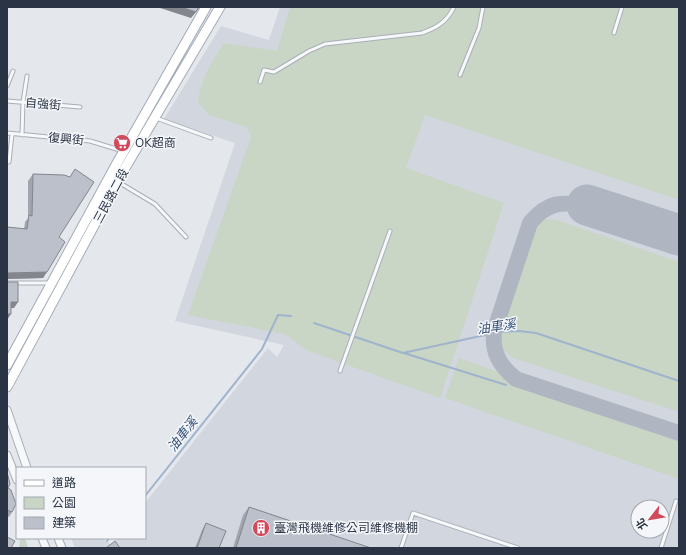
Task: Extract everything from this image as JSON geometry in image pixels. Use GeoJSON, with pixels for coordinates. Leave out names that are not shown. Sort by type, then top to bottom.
{"type":"FeatureCollection","features":[{"type":"Feature","properties":{"kind":"main road","name":"三民路二段"},"geometry":{"type":"LineString","coordinates":[[7,365],[124,151],[206,7]]}},
{"type":"Feature","properties":{"kind":"main road","name":"三民路二段"},"geometry":{"type":"LineString","coordinates":[[7,387],[154,117],[220,7]]}},
{"type":"Feature","properties":{"kind":"street"},"geometry":{"type":"LineString","coordinates":[[7,410],[27,467]]}},
{"type":"Feature","properties":{"kind":"street"},"geometry":{"type":"LineString","coordinates":[[7,455],[16,478]]}},
{"type":"Feature","properties":{"kind":"lane"},"geometry":{"type":"LineString","coordinates":[[260,82],[264,70],[274,72],[309,51],[325,44],[422,33],[434,29],[443,22],[454,7]]}},
{"type":"Feature","properties":{"kind":"lane"},"geometry":{"type":"LineString","coordinates":[[460,75],[479,28],[483,7]]}},
{"type":"Feature","properties":{"kind":"lane"},"geometry":{"type":"LineString","coordinates":[[614,33],[622,7]]}},
{"type":"Feature","properties":{"kind":"lane"},"geometry":{"type":"LineString","coordinates":[[7,86],[13,71]]}},
{"type":"Feature","properties":{"kind":"lane"},"geometry":{"type":"LineString","coordinates":[[22,135],[23,102],[27,76]]}},
{"type":"Feature","properties":{"kind":"lane","name":"自強街"},"geometry":{"type":"LineString","coordinates":[[7,101],[80,107]]}},
{"type":"Feature","properties":{"kind":"lane"},"geometry":{"type":"LineString","coordinates":[[154,117],[211,138]]}},
{"type":"Feature","properties":{"kind":"lane","name":"復興街"},"geometry":{"type":"LineString","coordinates":[[7,134],[90,141],[124,151]]}},
{"type":"Feature","properties":{"kind":"lane"},"geometry":{"type":"LineString","coordinates":[[7,162],[9,162],[12,134]]}},
{"type":"Feature","properties":{"kind":"lane"},"geometry":{"type":"LineString","coordinates":[[118,182],[155,204],[186,237]]}},
{"type":"Feature","properties":{"kind":"lane"},"geometry":{"type":"LineString","coordinates":[[340,372],[354,327],[390,231]]}},
{"type":"Feature","properties":{"kind":"lane"},"geometry":{"type":"LineString","coordinates":[[7,283],[51,283]]}},
{"type":"Feature","properties":{"kind":"lane"},"geometry":{"type":"LineString","coordinates":[[661,548],[676,501]]}},
{"type":"Feature","properties":{"kind":"lane"},"geometry":{"type":"LineString","coordinates":[[401,548],[413,513],[518,548]]}},
{"type":"Feature","properties":{"kind":"shaded area"},"geometry":{"type":"Polygon","coordinates":[[[280,7],[679,7],[679,548],[75,548],[71,539],[103,539],[111,545],[116,539],[146,539],[146,502],[268,348],[277,357],[284,345],[175,321],[235,143],[164,119],[221,26],[269,40],[280,7]]]}},
{"type":"Feature","properties":{"kind":"green space"},"geometry":{"type":"Polygon","coordinates":[[[290,7],[679,7],[679,200],[425,115],[406,168],[504,203],[440,398],[308,351],[285,334],[188,315],[251,137],[247,127],[209,115],[198,102],[204,78],[224,43],[277,51],[290,7]]]}},
{"type":"Feature","properties":{"kind":"green space"},"geometry":{"type":"Polygon","coordinates":[[[544,219],[557,220],[679,262],[679,412],[513,358],[493,341],[490,325],[520,234],[530,223],[544,219]]]}},
{"type":"Feature","properties":{"kind":"green space"},"geometry":{"type":"Polygon","coordinates":[[[459,358],[679,436],[679,479],[445,398],[459,358]]]}},
{"type":"Feature","properties":{"kind":"green space"},"geometry":{"type":"Polygon","coordinates":[[[20,539],[25,539],[28,548],[19,548],[20,539]]]}},
{"type":"Feature","properties":{"kind":"building"},"geometry":{"type":"Polygon","coordinates":[[[181,7],[199,7],[196,12],[181,7]]]}},
{"type":"Feature","properties":{"kind":"building"},"geometry":{"type":"Polygon","coordinates":[[[75,169],[94,182],[59,237],[65,242],[47,272],[7,273],[7,227],[27,229],[29,215],[32,216],[33,174],[64,175],[70,177],[75,169]]]}},
{"type":"Feature","properties":{"kind":"building"},"geometry":{"type":"Polygon","coordinates":[[[7,282],[18,282],[18,302],[11,302],[11,314],[7,314],[7,282]]]}},
{"type":"Feature","properties":{"kind":"building"},"geometry":{"type":"Polygon","coordinates":[[[7,472],[10,484],[8,488],[11,490],[16,504],[12,512],[7,510],[7,472]]]}},
{"type":"Feature","properties":{"kind":"building","name":"臺灣飛機維修公司維修機棚"},"geometry":{"type":"Polygon","coordinates":[[[249,507],[371,548],[236,548],[249,507]]]}},
{"type":"Feature","properties":{"kind":"building"},"geometry":{"type":"Polygon","coordinates":[[[206,523],[226,531],[219,548],[197,548],[206,523]]]}},
{"type":"Feature","properties":{"kind":"building"},"geometry":{"type":"Polygon","coordinates":[[[7,537],[15,541],[11,548],[7,548],[7,537]]]}},
{"type":"Feature","properties":{"kind":"building"},"geometry":{"type":"Polygon","coordinates":[[[115,541],[120,548],[106,548],[115,541]]]}},
{"type":"Feature","properties":{"kind":"waterway","name":"油車溪"},"geometry":{"type":"LineString","coordinates":[[146,495],[262,349],[278,315],[291,316]]}},
{"type":"Feature","properties":{"kind":"waterway","name":"油車溪"},"geometry":{"type":"LineString","coordinates":[[314,323],[403,353],[499,332],[519,331],[536,333],[679,381]]}},
{"type":"Feature","properties":{"kind":"waterway"},"geometry":{"type":"LineString","coordinates":[[404,353],[506,385]]}},
{"type":"Feature","properties":{"kind":"taxiway"},"geometry":{"type":"LineString","coordinates":[[587,205],[570,203],[549,207],[543,210],[530,223],[494,332],[494,346],[498,358],[501,364],[516,379],[679,433]]}},
{"type":"Feature","properties":{"kind":"runway"},"geometry":{"type":"LineString","coordinates":[[587,205],[679,235]]}},
{"type":"Feature","properties":{"kind":"place","name":"OK超商"},"geometry":{"type":"Point","coordinates":[122,143]}},
{"type":"Feature","properties":{"kind":"place","name":"臺灣飛機維修公司維修機棚"},"geometry":{"type":"Point","coordinates":[261,528]}}]}
